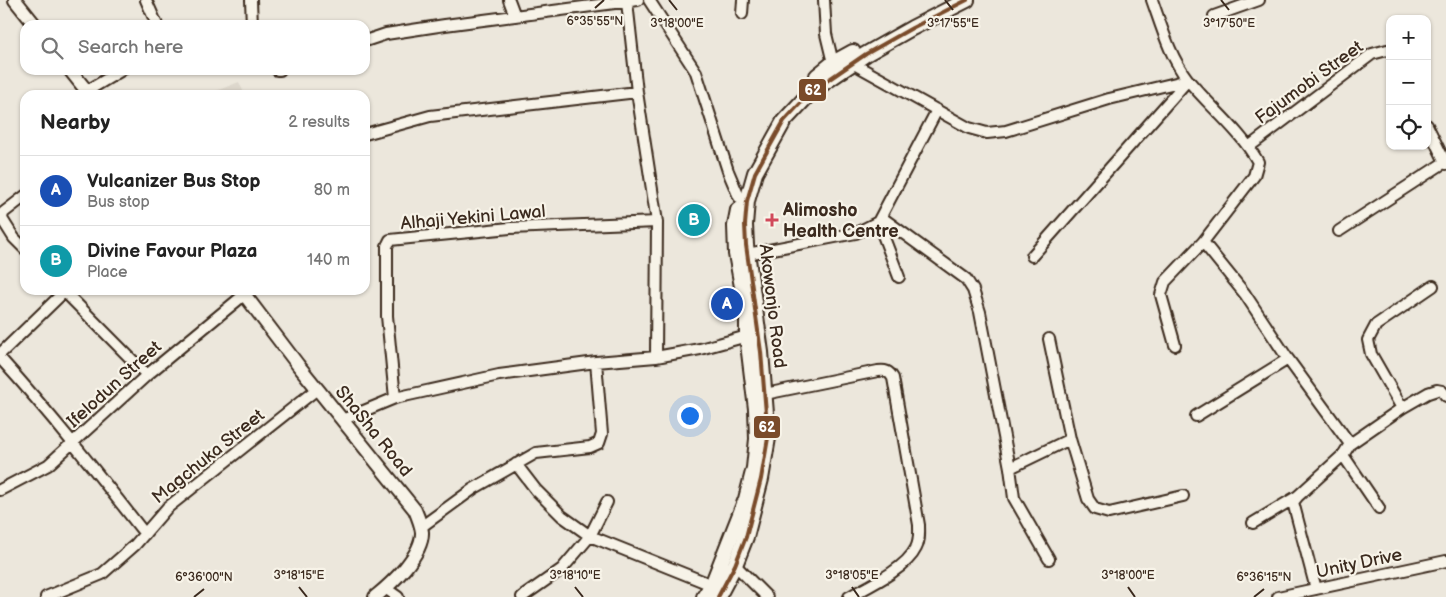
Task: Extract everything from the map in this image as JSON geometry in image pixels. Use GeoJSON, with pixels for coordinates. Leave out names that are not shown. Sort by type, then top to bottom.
{"type":"FeatureCollection","features":[{"type":"Feature","properties":{"kind":"main road","name":"Akowonjo Road"},"geometry":{"type":"LineString","coordinates":[[704,597],[715,591],[735,565],[752,517],[768,438],[765,394],[736,254],[735,226],[743,199],[749,167],[780,115],[816,78],[833,64],[907,21],[948,0]]}},
{"type":"Feature","properties":{"kind":"main road","name":"Akowonjo Road"},"geometry":{"type":"LineString","coordinates":[[715,591],[746,499],[754,468],[757,439],[752,335],[754,298],[747,254],[743,199],[784,121],[812,91],[852,63],[912,28],[968,0]]}},
{"type":"Feature","properties":{"kind":"street"},"geometry":{"type":"LineString","coordinates":[[15,0],[31,20]]}},
{"type":"Feature","properties":{"kind":"street"},"geometry":{"type":"LineString","coordinates":[[146,0],[155,20]]}},
{"type":"Feature","properties":{"kind":"street"},"geometry":{"type":"LineString","coordinates":[[251,0],[252,20]]}},
{"type":"Feature","properties":{"kind":"street"},"geometry":{"type":"LineString","coordinates":[[509,0],[515,16]]}},
{"type":"Feature","properties":{"kind":"street"},"geometry":{"type":"LineString","coordinates":[[649,0],[696,72],[728,171],[743,199]]}},
{"type":"Feature","properties":{"kind":"street"},"geometry":{"type":"LineString","coordinates":[[742,0],[742,14]]}},
{"type":"Feature","properties":{"kind":"street"},"geometry":{"type":"LineString","coordinates":[[824,0],[826,34],[833,64]]}},
{"type":"Feature","properties":{"kind":"street"},"geometry":{"type":"LineString","coordinates":[[1152,0],[1173,57],[1188,80],[1250,146],[1258,162],[1254,176],[1202,242],[1165,282],[1160,295],[1175,345]]}},
{"type":"Feature","properties":{"kind":"street"},"geometry":{"type":"LineString","coordinates":[[1214,16],[1258,0]]}},
{"type":"Feature","properties":{"kind":"street"},"geometry":{"type":"LineString","coordinates":[[370,40],[386,34],[633,1],[637,92],[657,222],[656,357]]}},
{"type":"Feature","properties":{"kind":"street","name":"Fajumobi Street"},"geometry":{"type":"LineString","coordinates":[[1250,146],[1372,54],[1386,50]]}},
{"type":"Feature","properties":{"kind":"street"},"geometry":{"type":"LineString","coordinates":[[852,63],[970,128],[987,133],[1006,131],[1109,99],[1188,80]]}},
{"type":"Feature","properties":{"kind":"street"},"geometry":{"type":"LineString","coordinates":[[74,75],[86,90]]}},
{"type":"Feature","properties":{"kind":"street"},"geometry":{"type":"LineString","coordinates":[[92,90],[115,75]]}},
{"type":"Feature","properties":{"kind":"street"},"geometry":{"type":"LineString","coordinates":[[1032,256],[1188,80]]}},
{"type":"Feature","properties":{"kind":"street"},"geometry":{"type":"LineString","coordinates":[[370,133],[430,116],[637,92]]}},
{"type":"Feature","properties":{"kind":"street"},"geometry":{"type":"LineString","coordinates":[[747,254],[856,233],[879,219],[937,110]]}},
{"type":"Feature","properties":{"kind":"street"},"geometry":{"type":"LineString","coordinates":[[1339,231],[1446,163],[1431,133]]}},
{"type":"Feature","properties":{"kind":"street"},"geometry":{"type":"LineString","coordinates":[[20,200],[3,212],[2,219],[20,245]]}},
{"type":"Feature","properties":{"kind":"street"},"geometry":{"type":"LineString","coordinates":[[879,219],[899,277]]}},
{"type":"Feature","properties":{"kind":"street"},"geometry":{"type":"LineString","coordinates":[[879,219],[966,280],[973,290],[980,312],[1014,498],[1049,560]]}},
{"type":"Feature","properties":{"kind":"street","name":"Alhaji Yekini Lawal"},"geometry":{"type":"LineString","coordinates":[[395,398],[386,316],[387,246],[390,240],[510,228],[657,222]]}},
{"type":"Feature","properties":{"kind":"street"},"geometry":{"type":"LineString","coordinates":[[1202,242],[1245,294],[1288,359],[1350,444]]}},
{"type":"Feature","properties":{"kind":"street"},"geometry":{"type":"LineString","coordinates":[[1402,408],[1371,354],[1368,340],[1376,325],[1433,286]]}},
{"type":"Feature","properties":{"kind":"street"},"geometry":{"type":"LineString","coordinates":[[0,354],[60,295]]}},
{"type":"Feature","properties":{"kind":"street"},"geometry":{"type":"LineString","coordinates":[[68,295],[147,375]]}},
{"type":"Feature","properties":{"kind":"street","name":"Ifelodun Street"},"geometry":{"type":"LineString","coordinates":[[0,490],[48,465],[147,375],[240,295]]}},
{"type":"Feature","properties":{"kind":"street","name":"ShaSha Road"},"geometry":{"type":"LineString","coordinates":[[245,295],[342,420],[415,510],[421,527]]}},
{"type":"Feature","properties":{"kind":"street"},"geometry":{"type":"LineString","coordinates":[[342,420],[395,398],[499,375],[596,362],[656,357],[700,349],[752,335]]}},
{"type":"Feature","properties":{"kind":"street"},"geometry":{"type":"LineString","coordinates":[[1049,339],[1070,439],[1088,500],[1095,510],[1109,513],[1183,496]]}},
{"type":"Feature","properties":{"kind":"street"},"geometry":{"type":"LineString","coordinates":[[0,358],[40,401],[74,442],[145,534]]}},
{"type":"Feature","properties":{"kind":"street"},"geometry":{"type":"LineString","coordinates":[[1196,416],[1288,359]]}},
{"type":"Feature","properties":{"kind":"street"},"geometry":{"type":"LineString","coordinates":[[374,597],[406,567],[414,555],[422,535],[421,527],[473,489],[536,453],[590,447],[599,443],[602,434],[596,362]]}},
{"type":"Feature","properties":{"kind":"street"},"geometry":{"type":"LineString","coordinates":[[765,394],[884,370],[890,373],[893,378],[920,536],[913,554],[900,567],[849,597]]}},
{"type":"Feature","properties":{"kind":"street","name":"Magchuka Street"},"geometry":{"type":"LineString","coordinates":[[46,597],[102,574],[135,546],[167,508],[318,389]]}},
{"type":"Feature","properties":{"kind":"street"},"geometry":{"type":"LineString","coordinates":[[1253,523],[1298,496],[1343,454],[1350,444],[1402,408],[1437,390],[1442,391],[1446,396]]}},
{"type":"Feature","properties":{"kind":"street"},"geometry":{"type":"LineString","coordinates":[[1010,468],[1070,439]]}},
{"type":"Feature","properties":{"kind":"street"},"geometry":{"type":"LineString","coordinates":[[1343,454],[1380,508]]}},
{"type":"Feature","properties":{"kind":"street"},"geometry":{"type":"LineString","coordinates":[[516,464],[536,490],[562,516],[590,536],[715,591]]}},
{"type":"Feature","properties":{"kind":"street"},"geometry":{"type":"LineString","coordinates":[[1298,496],[1294,502],[1316,589]]}},
{"type":"Feature","properties":{"kind":"street"},"geometry":{"type":"LineString","coordinates":[[522,597],[562,569],[590,536],[607,502]]}},
{"type":"Feature","properties":{"kind":"street","name":"Unity Drive"},"geometry":{"type":"LineString","coordinates":[[1278,597],[1446,561]]}},
{"type":"Feature","properties":{"kind":"street"},"geometry":{"type":"LineString","coordinates":[[735,565],[767,597]]}},
{"type":"Feature","properties":{"kind":"street"},"geometry":{"type":"LineString","coordinates":[[385,588],[398,597]]}},
{"type":"Feature","properties":{"kind":"shaded area"},"geometry":{"type":"Polygon","coordinates":[[[239,82],[243,90],[219,90],[239,82]]]}},
{"type":"Feature","properties":{"kind":"transit line","name":"62"},"geometry":{"type":"LineString","coordinates":[[718,597],[735,565],[746,537],[761,479],[768,438],[761,352],[746,245],[745,225],[747,201],[755,173],[784,121],[812,91],[866,54],[967,0]]}},
{"type":"Feature","properties":{"kind":"place","name":"Divine Favour Plaza"},"geometry":{"type":"Point","coordinates":[694,220]}},
{"type":"Feature","properties":{"kind":"place","name":"Alimosho Health Centre"},"geometry":{"type":"Point","coordinates":[772,220]}},
{"type":"Feature","properties":{"kind":"place","name":"Vulcanizer Bus Stop"},"geometry":{"type":"Point","coordinates":[727,304]}}]}
